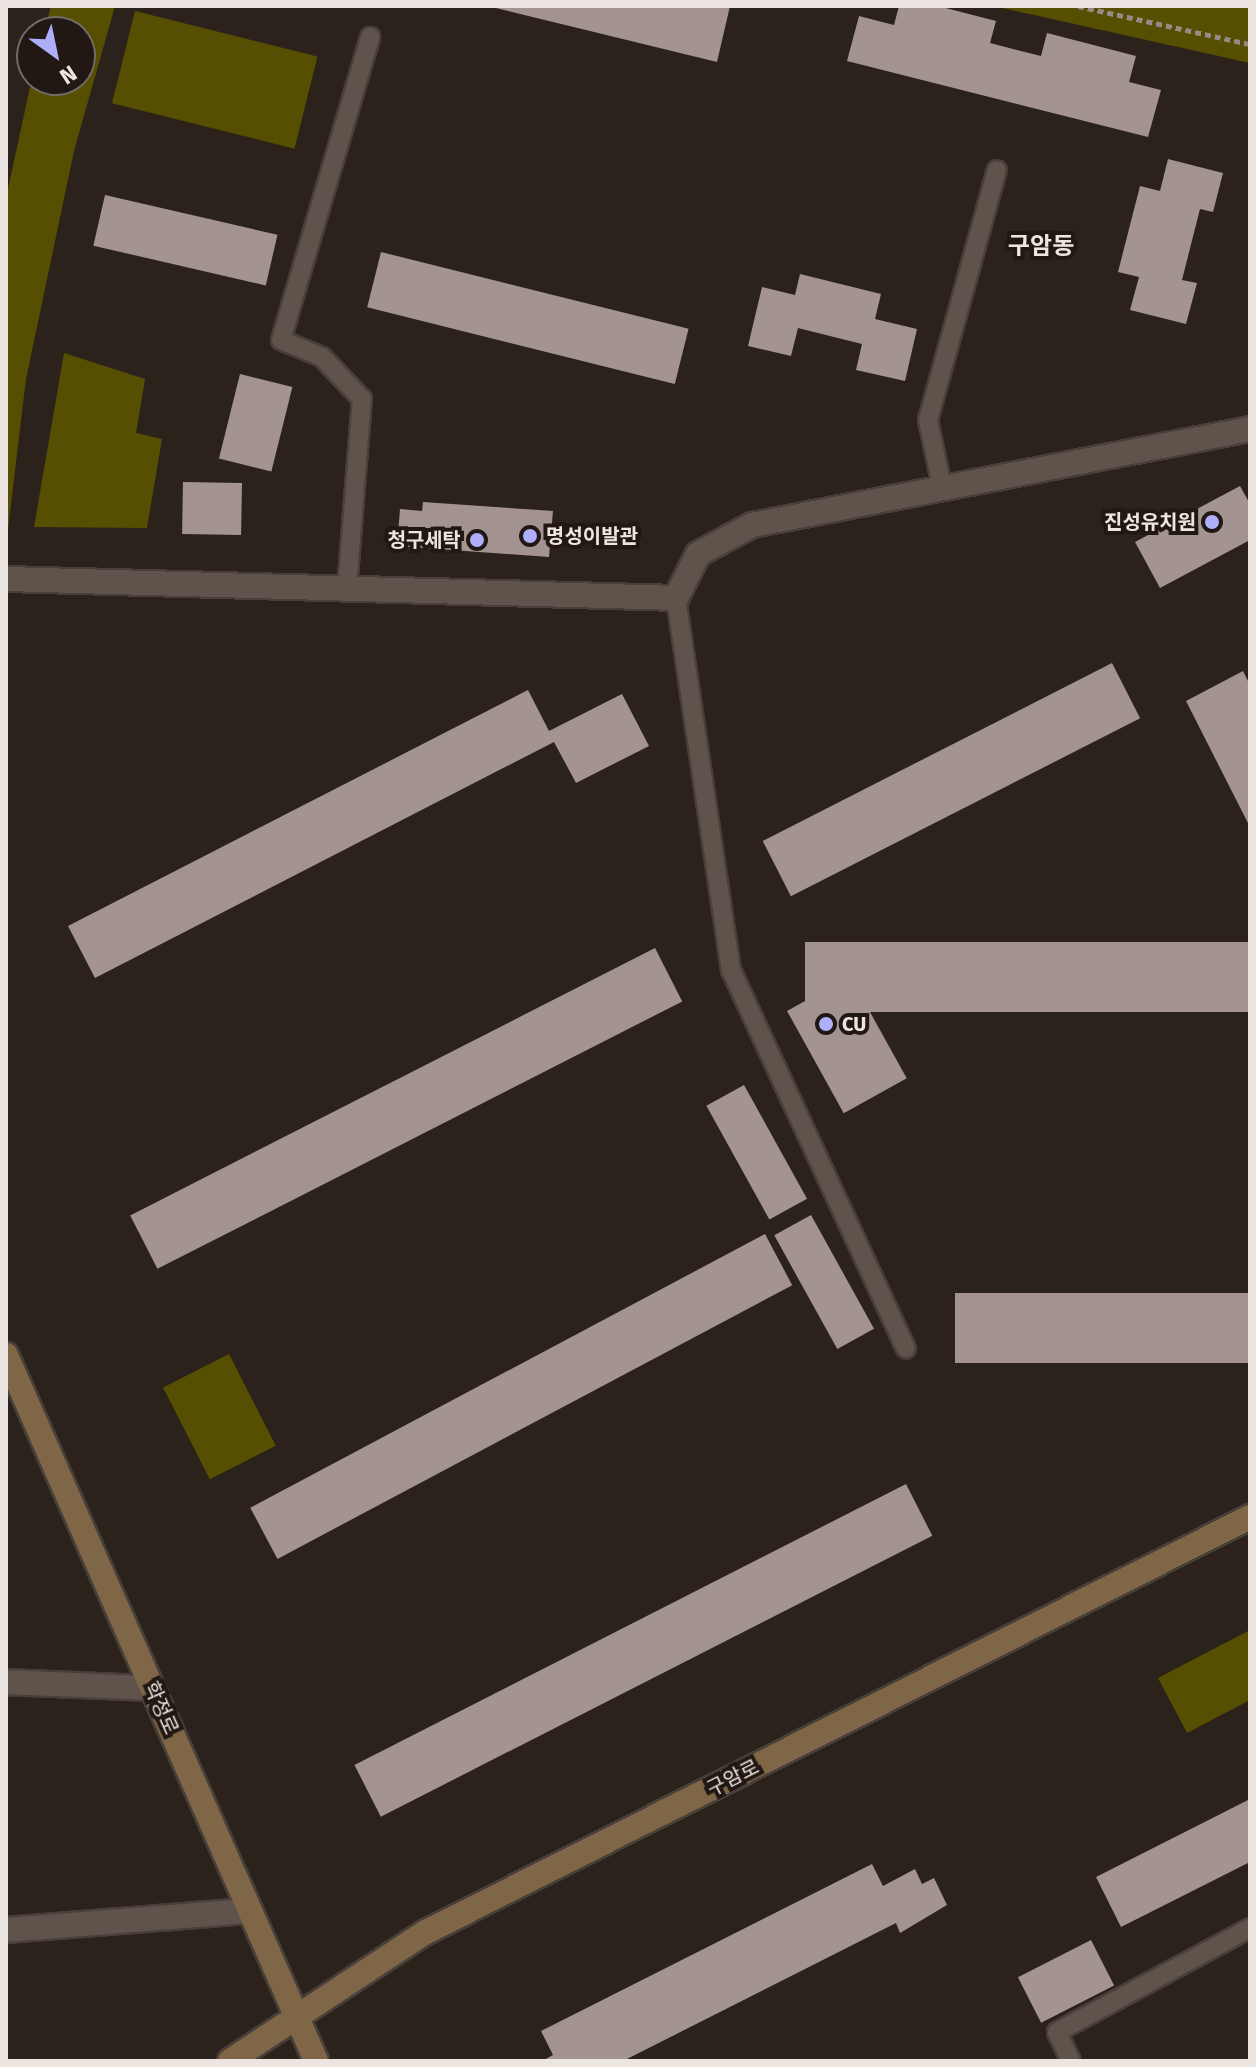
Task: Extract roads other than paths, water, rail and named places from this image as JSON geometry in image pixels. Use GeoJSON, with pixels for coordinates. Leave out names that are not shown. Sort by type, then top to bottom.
{"type":"FeatureCollection","features":[{"type":"Feature","properties":{"kind":"main road","name":"학정로"},"geometry":{"type":"LineString","coordinates":[[6,1355],[316,2061]]}},
{"type":"Feature","properties":{"kind":"main road","name":"구암로"},"geometry":{"type":"LineString","coordinates":[[230,2061],[426,1932],[1250,1517]]}},
{"type":"Feature","properties":{"kind":"street"},"geometry":{"type":"LineString","coordinates":[[6,579],[676,598],[698,554],[752,525],[1250,429]]}},
{"type":"Feature","properties":{"kind":"street"},"geometry":{"type":"LineString","coordinates":[[6,1682],[152,1688]]}},
{"type":"Feature","properties":{"kind":"street"},"geometry":{"type":"LineString","coordinates":[[6,1930],[249,1911]]}},
{"type":"Feature","properties":{"kind":"lane"},"geometry":{"type":"LineString","coordinates":[[347,589],[362,399],[322,357],[281,340],[370,37]]}},
{"type":"Feature","properties":{"kind":"lane"},"geometry":{"type":"LineString","coordinates":[[942,487],[928,420],[997,170]]}},
{"type":"Feature","properties":{"kind":"lane"},"geometry":{"type":"LineString","coordinates":[[676,598],[731,970],[906,1348]]}},
{"type":"Feature","properties":{"kind":"lane"},"geometry":{"type":"LineString","coordinates":[[1071,2061],[1057,2032],[1250,1928]]}},
{"type":"Feature","properties":{"kind":"place","name":"진성유치원"},"geometry":{"type":"Point","coordinates":[1212,522]}},
{"type":"Feature","properties":{"kind":"place","name":"명성이발관"},"geometry":{"type":"Point","coordinates":[530,536]}},
{"type":"Feature","properties":{"kind":"place","name":"청구세탁"},"geometry":{"type":"Point","coordinates":[477,540]}},
{"type":"Feature","properties":{"kind":"place","name":"CU"},"geometry":{"type":"Point","coordinates":[826,1024]}},
{"type":"Feature","properties":{"kind":"district","name":"구암동"},"geometry":{"type":"Point","coordinates":[1041,247]}}]}
